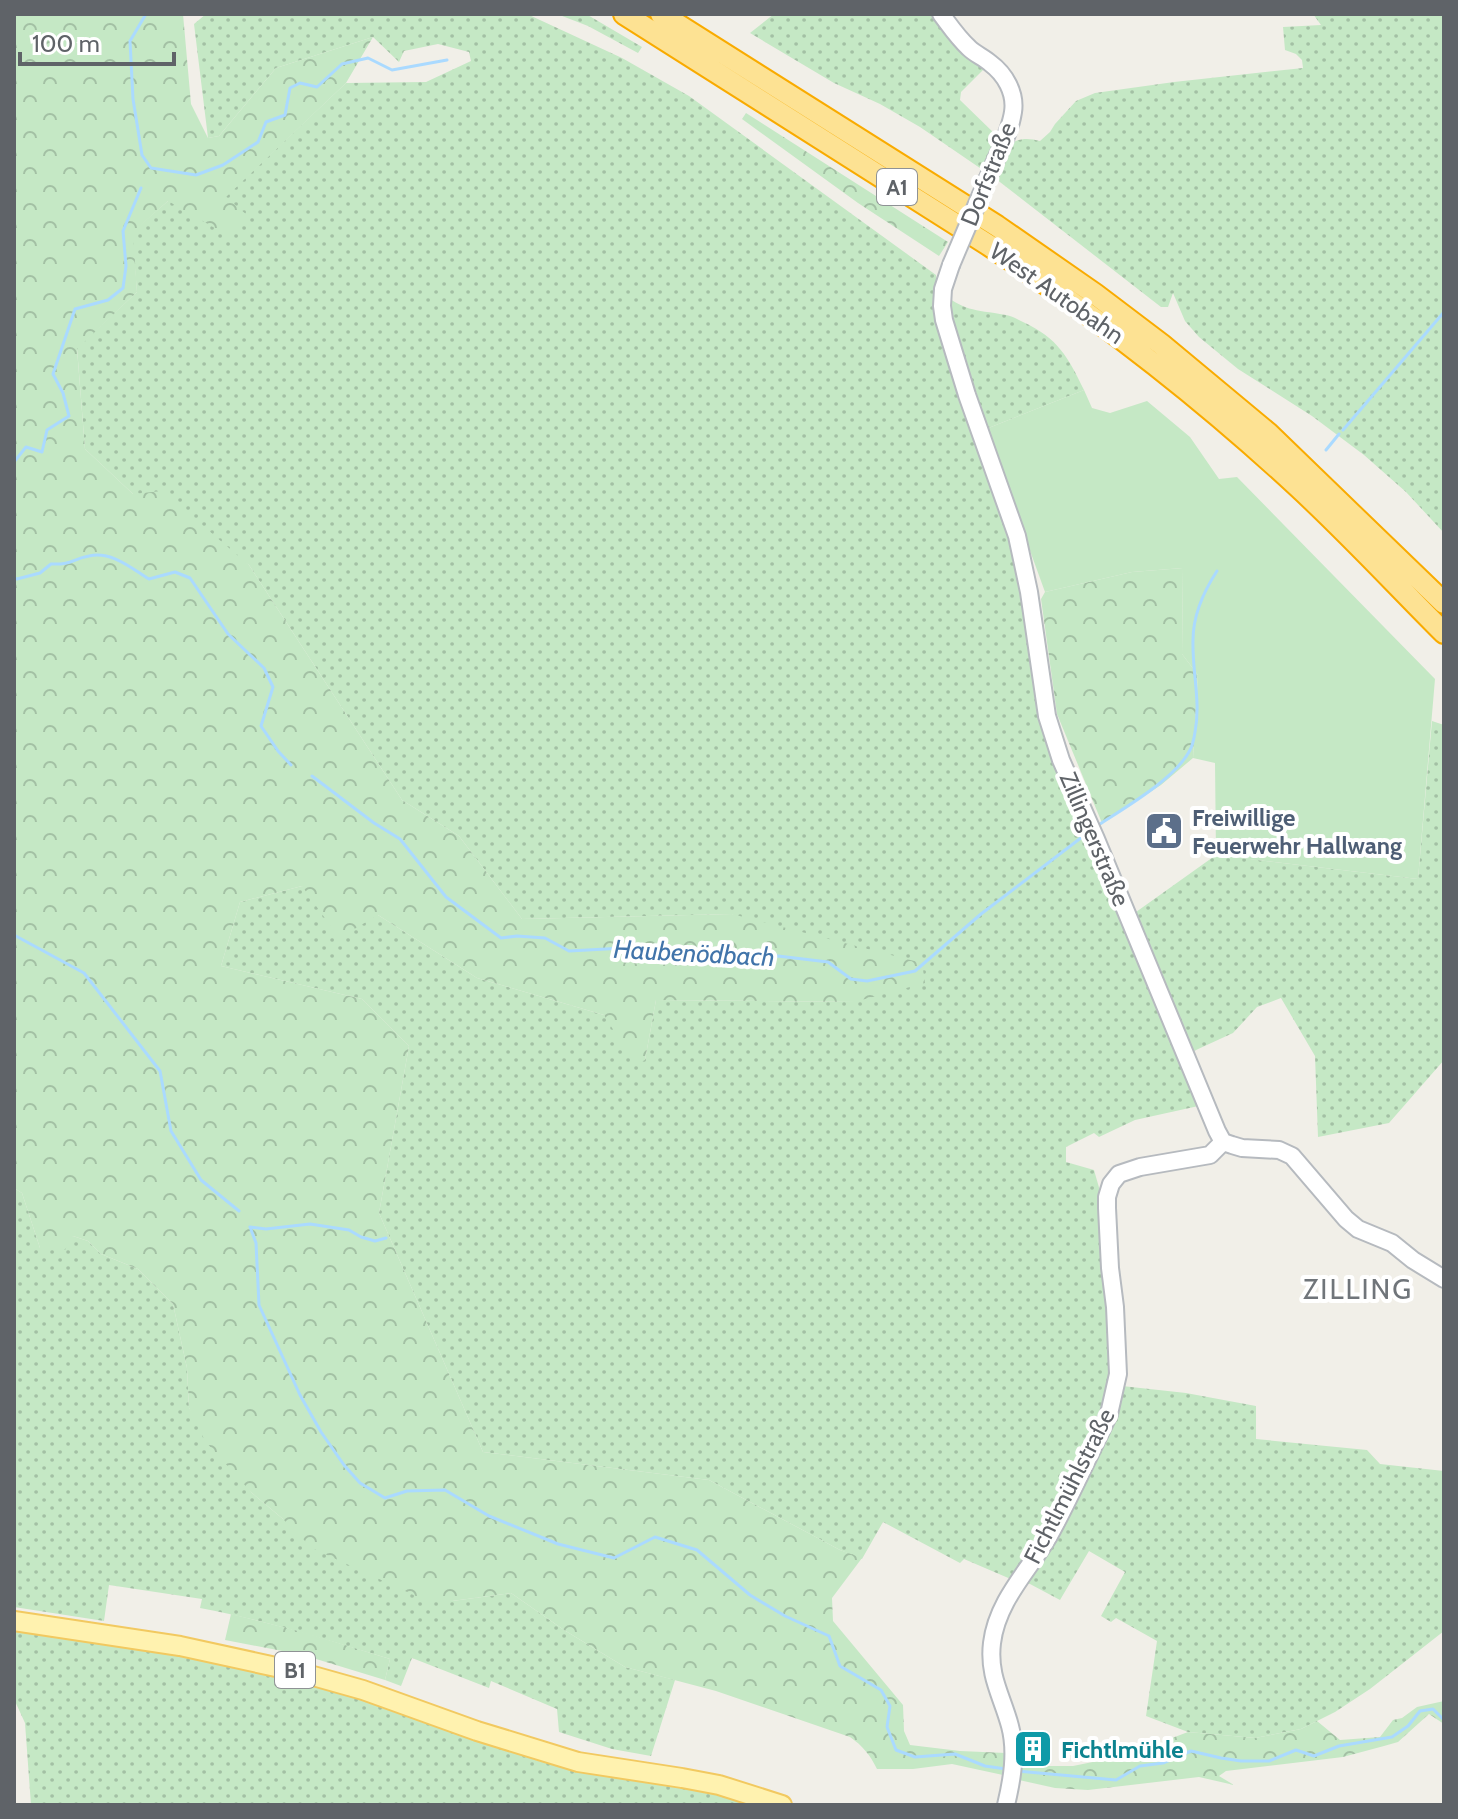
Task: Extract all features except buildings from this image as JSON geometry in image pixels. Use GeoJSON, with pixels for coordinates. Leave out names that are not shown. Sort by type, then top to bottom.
{"type":"FeatureCollection","features":[{"type":"Feature","properties":{"kind":"highway","name":"West Autobahn"},"geometry":{"type":"LineString","coordinates":[[624,14],[990,246],[1132,346],[1213,411],[1298,487],[1444,633]]}},
{"type":"Feature","properties":{"kind":"highway","name":"West Autobahn"},"geometry":{"type":"LineString","coordinates":[[661,14],[997,226],[1106,302],[1268,433],[1444,603]]}},
{"type":"Feature","properties":{"kind":"main road","name":"B1"},"geometry":{"type":"LineString","coordinates":[[14,1621],[180,1646],[299,1672],[363,1690],[477,1731],[578,1762],[719,1785],[782,1805]]}},
{"type":"Feature","properties":{"kind":"street","name":"Dorfstraße"},"geometry":{"type":"LineString","coordinates":[[941,14],[959,39],[990,63],[1008,82],[1014,111],[951,265]]}},
{"type":"Feature","properties":{"kind":"street","name":"Zillingerstraße"},"geometry":{"type":"LineString","coordinates":[[951,265],[943,289],[944,320],[1017,536],[1029,592],[1047,716],[1061,760],[1223,1142]]}},
{"type":"Feature","properties":{"kind":"street"},"geometry":{"type":"LineString","coordinates":[[1223,1142],[1242,1148],[1279,1150],[1292,1156],[1358,1229],[1392,1243],[1444,1279]]}},
{"type":"Feature","properties":{"kind":"street","name":"Fichtlmühlstraße"},"geometry":{"type":"LineString","coordinates":[[1006,1805],[1012,1779],[1013,1740],[992,1670],[992,1641],[1003,1607],[1048,1537],[1109,1414],[1114,1396],[1118,1374],[1107,1208],[1111,1184],[1119,1174],[1140,1167],[1210,1155],[1223,1142]]}},
{"type":"Feature","properties":{"kind":"green space"},"geometry":{"type":"Polygon","coordinates":[[[14,14],[183,14],[191,104],[208,138],[219,136],[276,68],[373,37],[346,83],[226,197],[247,215],[227,235],[168,201],[133,232],[137,292],[77,349],[85,449],[133,494],[162,491],[249,565],[402,800],[459,836],[522,919],[732,914],[922,963],[925,983],[854,1002],[656,1000],[645,1060],[635,1065],[604,1015],[477,978],[378,915],[339,938],[302,886],[240,902],[221,966],[362,999],[409,1046],[379,1213],[483,1452],[709,1480],[840,1550],[862,1558],[832,1598],[833,1621],[903,1705],[904,1731],[910,1745],[1006,1753],[1009,1761],[1003,1775],[952,1764],[877,1769],[866,1751],[850,1737],[716,1691],[625,1667],[511,1593],[452,1601],[418,1597],[312,1548],[252,1493],[205,1441],[189,1408],[187,1368],[173,1304],[138,1269],[101,1254],[88,1241],[73,1236],[65,1250],[40,1248],[22,1193],[14,1188],[14,14]]]}},
{"type":"Feature","properties":{"kind":"green space"},"geometry":{"type":"Polygon","coordinates":[[[206,14],[527,14],[622,58],[689,96],[936,275],[937,289],[955,302],[1012,317],[1035,328],[1053,342],[1067,358],[1084,390],[986,429],[1022,585],[1039,690],[1125,916],[1136,912],[1216,855],[1418,879],[1432,721],[1444,725],[1444,1060],[1389,1123],[1318,1137],[1315,1056],[1281,998],[1257,1007],[1233,1033],[1183,1056],[1203,1105],[1135,1120],[1099,1137],[1094,1133],[1066,1147],[1066,1162],[1094,1170],[1102,1198],[1113,1385],[1186,1393],[1256,1406],[1256,1439],[1367,1450],[1380,1464],[1444,1471],[1444,1631],[1370,1689],[1301,1729],[1255,1738],[1188,1732],[1146,1716],[1157,1641],[1116,1618],[1111,1622],[1101,1616],[1125,1572],[1089,1551],[1060,1600],[1030,1584],[964,1559],[960,1563],[883,1522],[862,1559],[709,1480],[483,1452],[379,1213],[409,1046],[362,999],[221,966],[240,902],[302,886],[378,915],[477,978],[604,1015],[645,1060],[656,1000],[854,1002],[732,914],[522,919],[459,836],[402,800],[249,565],[133,494],[85,449],[77,348],[137,292],[132,232],[168,201],[225,197],[346,83],[426,82],[471,61],[469,52],[438,44],[404,51],[399,62],[373,37],[276,68],[219,136],[208,138],[194,24],[206,14]]]}},
{"type":"Feature","properties":{"kind":"green space"},"geometry":{"type":"Polygon","coordinates":[[[557,14],[586,14],[642,47],[638,53],[588,26],[557,14]]]}},
{"type":"Feature","properties":{"kind":"green space"},"geometry":{"type":"Polygon","coordinates":[[[774,14],[934,14],[987,66],[961,92],[960,100],[996,135],[1011,143],[1025,139],[1040,141],[1076,101],[1095,93],[1303,68],[1302,60],[1296,54],[1285,50],[1283,27],[1321,25],[1313,14],[1444,14],[1444,533],[1406,492],[1364,455],[1312,416],[1238,369],[1199,337],[1185,321],[1173,293],[1168,307],[1161,307],[996,179],[920,127],[834,83],[750,33],[774,14]]]}},
{"type":"Feature","properties":{"kind":"green space"},"geometry":{"type":"Polygon","coordinates":[[[746,113],[948,242],[939,256],[858,203],[742,119],[746,113]]]}},
{"type":"Feature","properties":{"kind":"green space"},"geometry":{"type":"Polygon","coordinates":[[[1084,390],[1092,408],[1110,413],[1147,401],[1190,437],[1219,479],[1237,477],[1435,679],[1418,879],[1216,855],[1215,763],[1193,758],[1198,675],[1182,654],[1183,568],[1132,572],[1045,592],[986,429],[1084,390]]]}},
{"type":"Feature","properties":{"kind":"green space"},"geometry":{"type":"Polygon","coordinates":[[[1183,568],[1182,654],[1198,675],[1193,758],[1161,785],[1102,823],[1057,714],[1041,599],[1045,592],[1132,572],[1183,568]]]}},
{"type":"Feature","properties":{"kind":"green space"},"geometry":{"type":"Polygon","coordinates":[[[14,1188],[22,1193],[40,1248],[73,1236],[88,1241],[101,1254],[138,1269],[173,1304],[187,1368],[189,1408],[252,1493],[283,1519],[452,1601],[511,1593],[625,1667],[675,1680],[651,1756],[612,1749],[559,1732],[557,1709],[491,1681],[489,1688],[412,1658],[401,1686],[385,1680],[390,1659],[272,1624],[200,1608],[202,1599],[109,1585],[104,1621],[14,1607],[14,1188]]]}},
{"type":"Feature","properties":{"kind":"green space"},"geometry":{"type":"Polygon","coordinates":[[[231,1614],[390,1659],[385,1680],[303,1655],[225,1640],[231,1614]]]}},
{"type":"Feature","properties":{"kind":"green space"},"geometry":{"type":"Polygon","coordinates":[[[14,1629],[231,1664],[312,1683],[539,1761],[686,1784],[763,1805],[31,1805],[25,1723],[14,1699],[14,1629]]]}},
{"type":"Feature","properties":{"kind":"green space"},"geometry":{"type":"Polygon","coordinates":[[[1444,1701],[1444,1724],[1429,1714],[1398,1742],[1343,1757],[1226,1771],[1219,1776],[1234,1785],[1199,1777],[1088,1790],[1055,1788],[1019,1780],[1022,1764],[1073,1766],[1127,1755],[1188,1732],[1255,1738],[1301,1729],[1317,1721],[1340,1740],[1380,1737],[1393,1720],[1402,1718],[1417,1707],[1444,1701]]]}},
{"type":"Feature","properties":{"kind":"waterway"},"geometry":{"type":"LineString","coordinates":[[146,14],[130,41],[133,99],[142,155],[151,168],[196,175],[223,165],[258,142],[266,122],[285,115],[290,88],[300,83],[317,87],[342,64],[368,58],[392,70],[447,60]]}},
{"type":"Feature","properties":{"kind":"waterway"},"geometry":{"type":"LineString","coordinates":[[14,462],[26,447],[42,452],[47,430],[69,416],[63,393],[53,374],[75,309],[108,300],[123,288],[126,266],[123,231],[141,188]]}},
{"type":"Feature","properties":{"kind":"waterway","name":"Haubenödbach"},"geometry":{"type":"LineString","coordinates":[[1343,430],[1444,312]]}},
{"type":"Feature","properties":{"kind":"waterway","name":"Haubenödbach"},"geometry":{"type":"LineString","coordinates":[[1326,450],[1339,434]]}},
{"type":"Feature","properties":{"kind":"waterway","name":"Haubenödbach"},"geometry":{"type":"LineString","coordinates":[[14,578],[40,573],[51,564],[97,555],[121,562],[149,579],[175,572],[190,578],[228,634],[264,668],[273,687],[261,726],[291,765]]}},
{"type":"Feature","properties":{"kind":"waterway","name":"Haubenödbach"},"geometry":{"type":"LineString","coordinates":[[1100,824],[1174,771],[1191,748],[1197,709],[1193,631],[1200,604],[1217,571]]}},
{"type":"Feature","properties":{"kind":"waterway","name":"Haubenödbach"},"geometry":{"type":"LineString","coordinates":[[312,776],[400,839],[446,897],[501,938],[545,938],[569,951],[661,946],[722,960],[778,956],[828,962],[851,979],[867,981],[915,971],[981,914],[1086,834]]}},
{"type":"Feature","properties":{"kind":"waterway"},"geometry":{"type":"LineString","coordinates":[[14,935],[84,973],[160,1071],[171,1131],[201,1180],[239,1211]]}},
{"type":"Feature","properties":{"kind":"waterway"},"geometry":{"type":"LineString","coordinates":[[250,1227],[266,1229],[310,1224],[349,1230],[375,1241],[386,1238]]}},
{"type":"Feature","properties":{"kind":"waterway"},"geometry":{"type":"LineString","coordinates":[[250,1227],[256,1243],[259,1305],[300,1395],[321,1432],[360,1483],[385,1498],[407,1491],[445,1490],[489,1516],[558,1544],[614,1558],[655,1537],[697,1550],[750,1595],[785,1616],[829,1636],[840,1666],[881,1690],[890,1706],[887,1727],[896,1750],[915,1757],[955,1754],[985,1766],[1006,1769]]}},
{"type":"Feature","properties":{"kind":"waterway"},"geometry":{"type":"LineString","coordinates":[[1017,1771],[1116,1780],[1140,1766],[1163,1763],[1191,1751],[1241,1761],[1269,1761],[1296,1750],[1314,1756],[1339,1746],[1392,1737],[1408,1726],[1420,1711],[1433,1709],[1444,1720]]}},
{"type":"Feature","properties":{"kind":"place","name":"Freiwillige Feuerwehr Hallwang"},"geometry":{"type":"Point","coordinates":[1164,831]}},
{"type":"Feature","properties":{"kind":"place","name":"Fichtlmühle"},"geometry":{"type":"Point","coordinates":[1033,1749]}},
{"type":"Feature","properties":{"kind":"district","name":"ZILLING"},"geometry":{"type":"Point","coordinates":[1358,1289]}}]}
